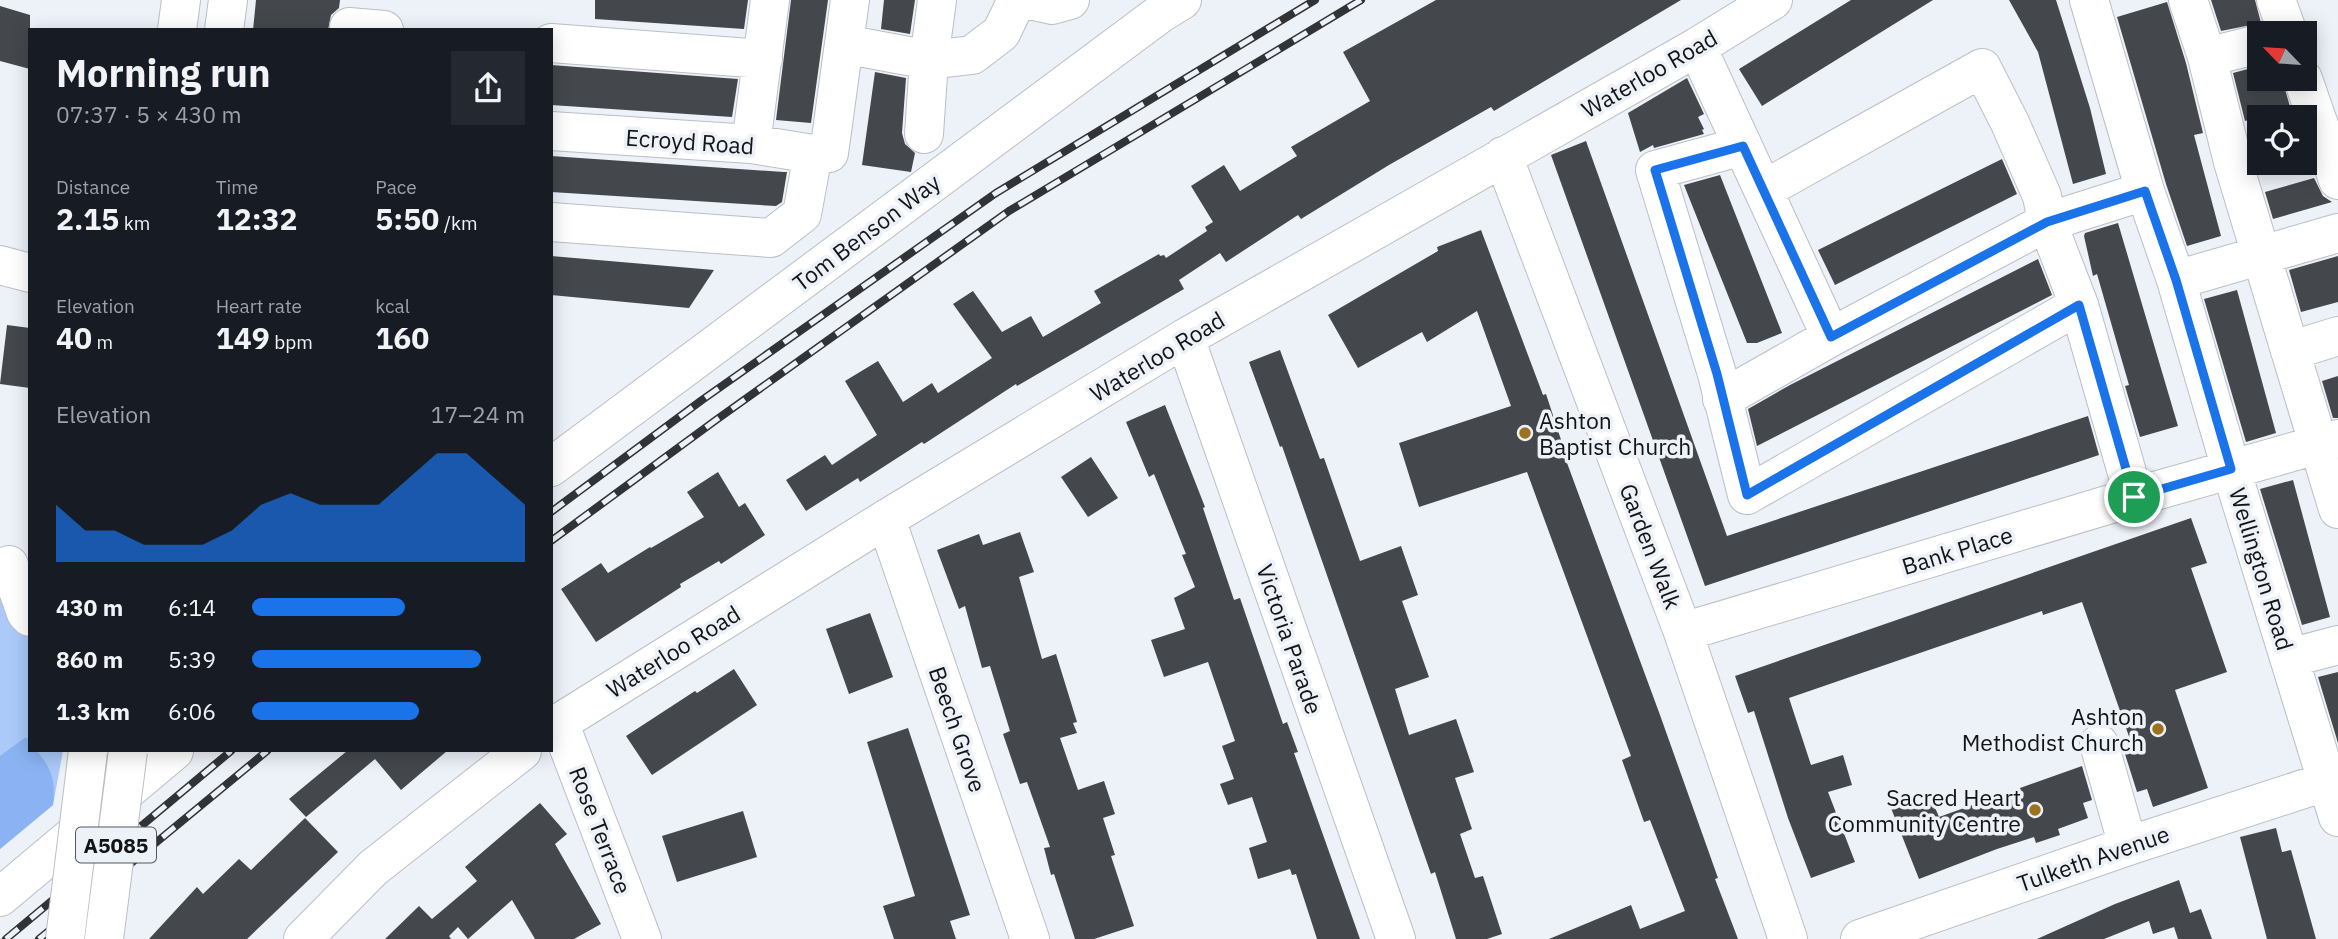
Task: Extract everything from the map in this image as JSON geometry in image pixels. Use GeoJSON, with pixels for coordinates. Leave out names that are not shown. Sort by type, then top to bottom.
{"type":"FeatureCollection","features":[{"type":"Feature","properties":{"kind":"main road"},"geometry":{"type":"LineString","coordinates":[[177,28],[181,0]]}},
{"type":"Feature","properties":{"kind":"main road"},"geometry":{"type":"LineString","coordinates":[[224,28],[228,0]]}},
{"type":"Feature","properties":{"kind":"main road"},"geometry":{"type":"LineString","coordinates":[[751,144],[770,0]]}},
{"type":"Feature","properties":{"kind":"main road"},"geometry":{"type":"LineString","coordinates":[[553,222],[771,238],[802,214],[821,153],[844,44],[850,0]]}},
{"type":"Feature","properties":{"kind":"main road"},"geometry":{"type":"LineString","coordinates":[[924,134],[929,60],[937,0]]}},
{"type":"Feature","properties":{"kind":"main road"},"geometry":{"type":"LineString","coordinates":[[844,44],[929,60],[972,55],[1001,33],[1017,0]]}},
{"type":"Feature","properties":{"kind":"main road"},"geometry":{"type":"LineString","coordinates":[[1030,0],[1052,5],[1070,0]]}},
{"type":"Feature","properties":{"kind":"main road","name":"Tom Benson Way"},"geometry":{"type":"LineString","coordinates":[[553,466],[1150,21],[1182,0]]}},
{"type":"Feature","properties":{"kind":"main road","name":"Waterloo Road"},"geometry":{"type":"LineString","coordinates":[[555,725],[886,519],[1185,338],[1697,47],[1773,0]]}},
{"type":"Feature","properties":{"kind":"main road"},"geometry":{"type":"LineString","coordinates":[[2188,0],[2246,158],[2262,256],[2290,351],[2328,441],[2338,509]]}},
{"type":"Feature","properties":{"kind":"main road"},"geometry":{"type":"LineString","coordinates":[[2276,0],[2284,21]]}},
{"type":"Feature","properties":{"kind":"main road","name":"Wellington Road"},"geometry":{"type":"LineString","coordinates":[[2095,2],[2145,191],[2176,280],[2333,799]]}},
{"type":"Feature","properties":{"kind":"main road"},"geometry":{"type":"LineString","coordinates":[[553,43],[763,59]]}},
{"type":"Feature","properties":{"kind":"main road"},"geometry":{"type":"LineString","coordinates":[[1697,47],[1831,337]]}},
{"type":"Feature","properties":{"kind":"main road"},"geometry":{"type":"LineString","coordinates":[[2207,57],[2247,47]]}},
{"type":"Feature","properties":{"kind":"main road"},"geometry":{"type":"LineString","coordinates":[[1763,190],[1982,68],[2042,196],[2047,222],[2079,305],[2134,497]]}},
{"type":"Feature","properties":{"kind":"main road","name":"Ecroyd Road"},"geometry":{"type":"LineString","coordinates":[[553,131],[751,144],[821,153]]}},
{"type":"Feature","properties":{"kind":"main road"},"geometry":{"type":"LineString","coordinates":[[2317,144],[2338,180]]}},
{"type":"Feature","properties":{"kind":"main road"},"geometry":{"type":"LineString","coordinates":[[1743,146],[1655,170],[1747,495],[2079,305]]}},
{"type":"Feature","properties":{"kind":"main road","name":"Garden Walk"},"geometry":{"type":"LineString","coordinates":[[1503,156],[1683,632],[1788,939]]}},
{"type":"Feature","properties":{"kind":"main road"},"geometry":{"type":"LineString","coordinates":[[1722,399],[1831,337],[2047,222],[2145,191]]}},
{"type":"Feature","properties":{"kind":"main road"},"geometry":{"type":"LineString","coordinates":[[2176,280],[2338,233]]}},
{"type":"Feature","properties":{"kind":"main road"},"geometry":{"type":"LineString","coordinates":[[0,265],[28,272]]}},
{"type":"Feature","properties":{"kind":"main road"},"geometry":{"type":"LineString","coordinates":[[2290,351],[2338,336]]}},
{"type":"Feature","properties":{"kind":"main road","name":"Victoria Parade"},"geometry":{"type":"LineString","coordinates":[[1185,338],[1396,939]]}},
{"type":"Feature","properties":{"kind":"main road","name":"Bank Place"},"geometry":{"type":"LineString","coordinates":[[1683,632],[2328,441]]}},
{"type":"Feature","properties":{"kind":"main road","name":"Beech Grove"},"geometry":{"type":"LineString","coordinates":[[886,519],[1030,939]]}},
{"type":"Feature","properties":{"kind":"main road"},"geometry":{"type":"LineString","coordinates":[[13,566],[28,615]]}},
{"type":"Feature","properties":{"kind":"main road"},"geometry":{"type":"LineString","coordinates":[[2289,658],[2338,645]]}},
{"type":"Feature","properties":{"kind":"main road","name":"Rose Terrace"},"geometry":{"type":"LineString","coordinates":[[555,725],[642,939]]}},
{"type":"Feature","properties":{"kind":"main road"},"geometry":{"type":"LineString","coordinates":[[2099,744],[2128,846]]}},
{"type":"Feature","properties":{"kind":"main road","name":"A5085"},"geometry":{"type":"LineString","coordinates":[[65,939],[88,752]]}},
{"type":"Feature","properties":{"kind":"main road","name":"A5085"},"geometry":{"type":"LineString","coordinates":[[104,939],[128,752]]}},
{"type":"Feature","properties":{"kind":"main road"},"geometry":{"type":"LineString","coordinates":[[0,897],[173,752]]}},
{"type":"Feature","properties":{"kind":"main road"},"geometry":{"type":"LineString","coordinates":[[303,939],[373,868],[521,752]]}},
{"type":"Feature","properties":{"kind":"main road","name":"Tulketh Avenue"},"geometry":{"type":"LineString","coordinates":[[1860,939],[2128,846],[2333,799]]}},
{"type":"Feature","properties":{"kind":"shaded area"},"geometry":{"type":"Polygon","coordinates":[[[0,592],[28,636],[28,752],[63,752],[53,805],[0,849],[0,592]]]}},
{"type":"Feature","properties":{"kind":"shaded area"},"geometry":{"type":"Polygon","coordinates":[[[26,737],[28,752],[38,752],[49,770],[54,789],[53,805],[0,849],[0,756],[26,737]]]}},
{"type":"Feature","properties":{"kind":"building"},"geometry":{"type":"Polygon","coordinates":[[[256,0],[340,0],[339,8],[331,15],[328,28],[253,28],[256,0]]]}},
{"type":"Feature","properties":{"kind":"building"},"geometry":{"type":"Polygon","coordinates":[[[595,0],[748,0],[744,29],[595,19],[595,0]]]}},
{"type":"Feature","properties":{"kind":"building"},"geometry":{"type":"Polygon","coordinates":[[[791,0],[828,0],[811,123],[776,120],[791,0]]]}},
{"type":"Feature","properties":{"kind":"building"},"geometry":{"type":"Polygon","coordinates":[[[884,0],[915,0],[910,34],[881,29],[884,0]]]}},
{"type":"Feature","properties":{"kind":"building"},"geometry":{"type":"Polygon","coordinates":[[[1436,0],[1681,0],[1494,111],[1491,107],[1301,219],[1298,215],[1226,262],[1220,253],[1179,280],[1184,289],[1017,386],[1016,384],[924,444],[922,442],[860,482],[858,478],[806,511],[786,480],[825,455],[832,465],[877,435],[845,381],[878,361],[903,402],[932,383],[938,393],[992,358],[953,304],[973,291],[1002,332],[1031,316],[1043,337],[1101,303],[1094,291],[1159,254],[1166,258],[1207,231],[1205,227],[1213,222],[1191,186],[1224,165],[1240,191],[1297,156],[1291,147],[1370,101],[1343,52],[1436,0]]]}},
{"type":"Feature","properties":{"kind":"building"},"geometry":{"type":"Polygon","coordinates":[[[1851,0],[1933,0],[1762,106],[1739,69],[1851,0]]]}},
{"type":"Feature","properties":{"kind":"building"},"geometry":{"type":"Polygon","coordinates":[[[2009,0],[2056,0],[2090,108],[2106,174],[2073,184],[2038,52],[2009,0]]]}},
{"type":"Feature","properties":{"kind":"building"},"geometry":{"type":"Polygon","coordinates":[[[2211,0],[2255,0],[2260,21],[2247,21],[2247,26],[2221,31],[2211,0]]]}},
{"type":"Feature","properties":{"kind":"building"},"geometry":{"type":"Polygon","coordinates":[[[2167,2],[2186,63],[2203,133],[2194,135],[2221,236],[2187,246],[2117,17],[2167,2]]]}},
{"type":"Feature","properties":{"kind":"building"},"geometry":{"type":"Polygon","coordinates":[[[0,6],[30,15],[30,28],[28,68],[0,61],[0,6]]]}},
{"type":"Feature","properties":{"kind":"building"},"geometry":{"type":"Polygon","coordinates":[[[553,65],[738,79],[732,117],[553,105],[553,65]]]}},
{"type":"Feature","properties":{"kind":"building"},"geometry":{"type":"Polygon","coordinates":[[[2247,69],[2247,91],[2285,91],[2290,105],[2247,105],[2245,121],[2233,73],[2247,69]]]}},
{"type":"Feature","properties":{"kind":"building"},"geometry":{"type":"Polygon","coordinates":[[[875,72],[906,78],[902,133],[905,144],[915,153],[911,172],[862,165],[875,72]]]}},
{"type":"Feature","properties":{"kind":"building"},"geometry":{"type":"Polygon","coordinates":[[[1687,78],[1704,114],[1698,117],[1704,134],[1654,148],[1653,145],[1640,152],[1628,113],[1687,78]]]}},
{"type":"Feature","properties":{"kind":"building"},"geometry":{"type":"Polygon","coordinates":[[[1586,141],[1727,536],[2088,416],[2099,455],[1705,586],[1551,155],[1586,141]]]}},
{"type":"Feature","properties":{"kind":"building"},"geometry":{"type":"Polygon","coordinates":[[[553,156],[787,172],[782,202],[776,206],[553,192],[553,156]]]}},
{"type":"Feature","properties":{"kind":"building"},"geometry":{"type":"Polygon","coordinates":[[[2002,159],[2017,194],[1835,285],[1818,250],[2002,159]]]}},
{"type":"Feature","properties":{"kind":"building"},"geometry":{"type":"Polygon","coordinates":[[[1720,175],[1782,333],[1757,343],[1747,343],[1684,185],[1720,175]]]}},
{"type":"Feature","properties":{"kind":"building"},"geometry":{"type":"Polygon","coordinates":[[[2314,178],[2323,196],[2332,202],[2273,219],[2265,192],[2314,178]]]}},
{"type":"Feature","properties":{"kind":"building"},"geometry":{"type":"Polygon","coordinates":[[[2118,223],[2178,426],[2140,437],[2125,386],[2129,385],[2097,274],[2093,276],[2084,236],[2085,233],[2118,223]]]}},
{"type":"Feature","properties":{"kind":"building"},"geometry":{"type":"Polygon","coordinates":[[[1481,230],[1543,395],[1546,394],[1563,452],[1660,715],[1738,939],[1549,939],[1631,905],[1640,929],[1685,911],[1650,820],[1644,822],[1622,760],[1631,756],[1527,472],[1419,507],[1399,443],[1511,406],[1477,311],[1427,342],[1422,332],[1358,368],[1328,315],[1438,251],[1437,247],[1481,230]]]}},
{"type":"Feature","properties":{"kind":"building"},"geometry":{"type":"Polygon","coordinates":[[[553,256],[714,270],[689,308],[553,295],[553,256]]]}},
{"type":"Feature","properties":{"kind":"building"},"geometry":{"type":"Polygon","coordinates":[[[2338,256],[2338,302],[2301,312],[2289,270],[2338,256]]]}},
{"type":"Feature","properties":{"kind":"building"},"geometry":{"type":"Polygon","coordinates":[[[2038,259],[2052,295],[1757,446],[1748,409],[2038,259]]]}},
{"type":"Feature","properties":{"kind":"building"},"geometry":{"type":"Polygon","coordinates":[[[2237,290],[2276,433],[2246,442],[2204,299],[2237,290]]]}},
{"type":"Feature","properties":{"kind":"building"},"geometry":{"type":"Polygon","coordinates":[[[7,325],[28,328],[28,388],[0,384],[7,325]]]}},
{"type":"Feature","properties":{"kind":"building"},"geometry":{"type":"Polygon","coordinates":[[[1280,350],[1320,459],[1324,458],[1360,561],[1401,546],[1418,595],[1402,601],[1429,677],[1395,689],[1409,735],[1456,719],[1474,772],[1455,778],[1472,829],[1460,834],[1475,878],[1483,876],[1502,934],[1487,939],[1456,939],[1435,872],[1431,874],[1282,446],[1280,447],[1249,362],[1280,350]]]}},
{"type":"Feature","properties":{"kind":"building"},"geometry":{"type":"Polygon","coordinates":[[[2338,376],[2338,418],[2333,418],[2322,381],[2338,376]]]}},
{"type":"Feature","properties":{"kind":"building"},"geometry":{"type":"Polygon","coordinates":[[[1165,405],[1205,507],[1203,508],[1234,600],[1240,598],[1283,724],[1287,722],[1298,752],[1294,753],[1360,939],[1317,939],[1296,874],[1292,875],[1290,869],[1258,879],[1249,848],[1267,842],[1252,797],[1228,805],[1220,784],[1234,779],[1222,746],[1235,741],[1208,662],[1164,677],[1151,640],[1185,629],[1174,598],[1195,587],[1182,555],[1186,554],[1154,474],[1149,477],[1126,422],[1165,405]]]}},
{"type":"Feature","properties":{"kind":"building"},"geometry":{"type":"Polygon","coordinates":[[[1091,457],[1118,498],[1088,517],[1061,477],[1091,457]]]}},
{"type":"Feature","properties":{"kind":"building"},"geometry":{"type":"Polygon","coordinates":[[[718,472],[739,507],[745,503],[765,535],[721,564],[719,561],[680,584],[681,587],[596,642],[561,589],[601,563],[608,573],[704,517],[687,492],[718,472]]]}},
{"type":"Feature","properties":{"kind":"building"},"geometry":{"type":"Polygon","coordinates":[[[2293,480],[2330,617],[2302,625],[2260,489],[2293,480]]]}},
{"type":"Feature","properties":{"kind":"building"},"geometry":{"type":"Polygon","coordinates":[[[2191,518],[2207,563],[2191,568],[2227,672],[2175,690],[2208,788],[2153,807],[2147,789],[2137,792],[2124,751],[2133,748],[2082,602],[2043,615],[2042,611],[1789,698],[1811,765],[1843,755],[1852,785],[1828,792],[1855,862],[1811,878],[1788,818],[1754,711],[1748,713],[1735,676],[2191,518]]]}},
{"type":"Feature","properties":{"kind":"building"},"geometry":{"type":"Polygon","coordinates":[[[1020,532],[1034,572],[1019,577],[1042,659],[1056,654],[1077,722],[1073,723],[1077,733],[1060,738],[1078,790],[1104,781],[1115,814],[1103,818],[1115,855],[1111,856],[1134,926],[1094,939],[1075,939],[1054,874],[1051,875],[1044,848],[1050,847],[1027,782],[1020,784],[1003,734],[1010,731],[990,666],[982,668],[965,606],[959,609],[937,550],[979,534],[983,545],[1020,532]]]}},
{"type":"Feature","properties":{"kind":"building"},"geometry":{"type":"Polygon","coordinates":[[[870,613],[893,677],[849,694],[826,629],[870,613]]]}},
{"type":"Feature","properties":{"kind":"building"},"geometry":{"type":"Polygon","coordinates":[[[734,669],[757,705],[652,775],[626,736],[734,669]]]}},
{"type":"Feature","properties":{"kind":"building"},"geometry":{"type":"Polygon","coordinates":[[[2338,672],[2338,743],[2318,677],[2338,672]]]}},
{"type":"Feature","properties":{"kind":"building"},"geometry":{"type":"Polygon","coordinates":[[[908,728],[970,915],[950,921],[956,939],[894,939],[883,906],[915,896],[867,742],[908,728]]]}},
{"type":"Feature","properties":{"kind":"building"},"geometry":{"type":"Polygon","coordinates":[[[346,752],[446,752],[401,790],[375,759],[306,817],[289,799],[346,752]]]}},
{"type":"Feature","properties":{"kind":"building"},"geometry":{"type":"Polygon","coordinates":[[[2082,766],[2092,800],[2083,803],[2088,818],[2058,829],[2060,835],[2036,843],[2034,837],[1919,879],[1891,808],[1914,800],[1916,804],[1931,798],[1939,817],[2082,766]]]}},
{"type":"Feature","properties":{"kind":"building"},"geometry":{"type":"Polygon","coordinates":[[[540,803],[567,834],[555,844],[601,924],[574,939],[535,939],[512,900],[468,939],[458,927],[449,936],[451,939],[385,939],[419,906],[432,919],[477,881],[465,867],[540,803]]]}},
{"type":"Feature","properties":{"kind":"building"},"geometry":{"type":"Polygon","coordinates":[[[743,811],[757,857],[677,882],[662,836],[743,811]]]}},
{"type":"Feature","properties":{"kind":"building"},"geometry":{"type":"Polygon","coordinates":[[[305,818],[338,852],[247,939],[149,939],[197,887],[203,894],[239,859],[251,870],[305,818]]]}},
{"type":"Feature","properties":{"kind":"building"},"geometry":{"type":"Polygon","coordinates":[[[2276,828],[2282,852],[2291,850],[2316,939],[2267,939],[2240,837],[2276,828]]]}},
{"type":"Feature","properties":{"kind":"building"},"geometry":{"type":"Polygon","coordinates":[[[2179,880],[2190,913],[2201,909],[2212,939],[2178,939],[2174,927],[2153,934],[2149,921],[2104,939],[2037,939],[2115,904],[2179,880]]]}},
{"type":"Feature","properties":{"kind":"railway"},"geometry":{"type":"LineString","coordinates":[[553,511],[702,400],[996,193],[1315,0]]}},
{"type":"Feature","properties":{"kind":"railway"},"geometry":{"type":"LineString","coordinates":[[553,540],[1009,211],[1361,0]]}},
{"type":"Feature","properties":{"kind":"railway"},"geometry":{"type":"LineString","coordinates":[[6,939],[230,752]]}},
{"type":"Feature","properties":{"kind":"railway"},"geometry":{"type":"LineString","coordinates":[[39,939],[266,752]]}},
{"type":"Feature","properties":{"kind":"place","name":"Ashton Baptist Church"},"geometry":{"type":"Point","coordinates":[1525,433]}},
{"type":"Feature","properties":{"kind":"place","name":"Ashton Methodist Church"},"geometry":{"type":"Point","coordinates":[2158,729]}},
{"type":"Feature","properties":{"kind":"place","name":"Sacred Heart Community Centre"},"geometry":{"type":"Point","coordinates":[2035,810]}},
{"type":"Feature","properties":{"kind":"route"},"geometry":{"type":"LineString","coordinates":[[1743,146],[1831,337],[2047,222],[2145,191],[2176,280],[2231,469],[2134,497],[2079,305],[1747,495],[1717,374],[1655,170],[1743,146]]}}]}
